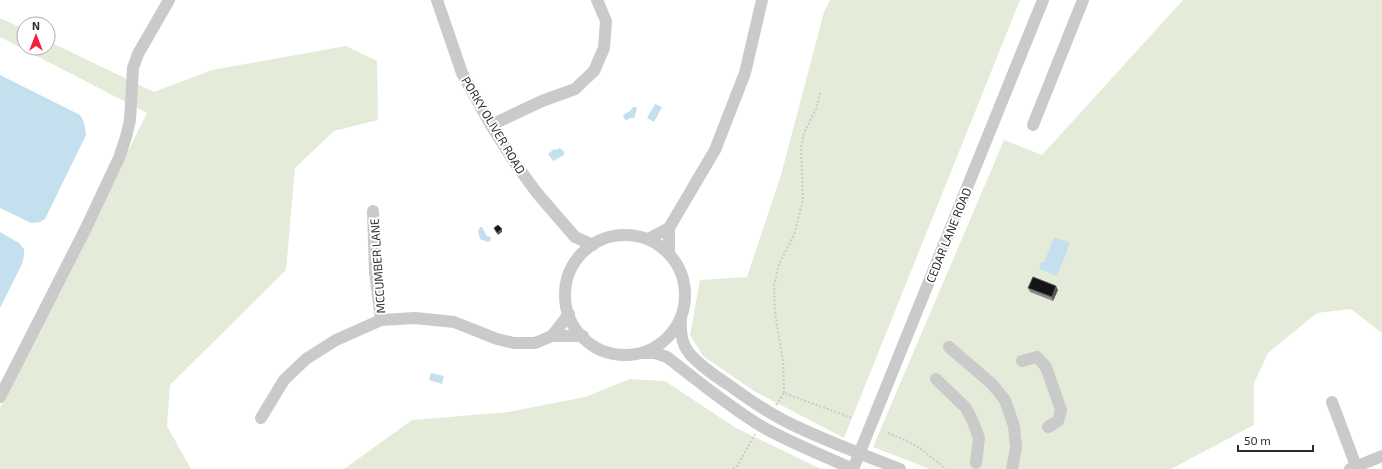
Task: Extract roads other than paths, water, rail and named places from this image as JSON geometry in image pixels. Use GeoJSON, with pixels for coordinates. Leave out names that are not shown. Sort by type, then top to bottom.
{"type":"FeatureCollection","features":[{"type":"Feature","properties":{"kind":"street"},"geometry":{"type":"LineString","coordinates":[[0,397],[86,228],[119,158],[130,120],[133,68],[138,54],[169,0]]}},
{"type":"Feature","properties":{"kind":"street","name":"PORKY OLIVER ROAD"},"geometry":{"type":"LineString","coordinates":[[437,0],[462,74],[515,163],[537,193],[575,237],[593,245]]}},
{"type":"Feature","properties":{"kind":"street"},"geometry":{"type":"LineString","coordinates":[[491,125],[542,101],[575,88],[594,71],[604,48],[606,21],[597,0]]}},
{"type":"Feature","properties":{"kind":"street"},"geometry":{"type":"LineString","coordinates":[[669,254],[669,228],[714,150],[745,73],[762,0]]}},
{"type":"Feature","properties":{"kind":"street","name":"CEDAR LANE ROAD"},"geometry":{"type":"LineString","coordinates":[[853,469],[1043,0]]}},
{"type":"Feature","properties":{"kind":"street"},"geometry":{"type":"LineString","coordinates":[[1033,125],[1083,0]]}},
{"type":"Feature","properties":{"kind":"street","name":"MCCUMBER LANE"},"geometry":{"type":"LineString","coordinates":[[372,212],[375,272],[381,320]]}},
{"type":"Feature","properties":{"kind":"street"},"geometry":{"type":"LineString","coordinates":[[648,239],[669,228]]}},
{"type":"Feature","properties":{"kind":"street"},"geometry":{"type":"LineString","coordinates":[[853,469],[784,438],[760,425],[733,408],[667,357],[655,353],[628,354],[605,351],[590,343],[582,336],[572,322],[566,304],[566,286],[576,261],[593,245],[602,240],[619,235],[648,239],[656,243],[669,254],[676,263],[684,285],[685,301],[681,317],[680,330],[683,342],[689,352],[707,370],[740,394],[790,424],[860,454],[900,469]]}},
{"type":"Feature","properties":{"kind":"street"},"geometry":{"type":"LineString","coordinates":[[575,237],[576,261]]}},
{"type":"Feature","properties":{"kind":"street"},"geometry":{"type":"LineString","coordinates":[[552,336],[569,314]]}},
{"type":"Feature","properties":{"kind":"street"},"geometry":{"type":"LineString","coordinates":[[638,353],[654,347],[665,340],[681,317]]}},
{"type":"Feature","properties":{"kind":"street"},"geometry":{"type":"LineString","coordinates":[[261,418],[284,380],[306,359],[336,340],[381,320],[415,318],[454,322],[497,339],[514,343],[535,343],[552,336],[582,336]]}},
{"type":"Feature","properties":{"kind":"street"},"geometry":{"type":"LineString","coordinates":[[949,347],[992,384],[1005,400],[1014,426],[1016,448],[1012,469]]}},
{"type":"Feature","properties":{"kind":"street"},"geometry":{"type":"LineString","coordinates":[[1022,361],[1036,358],[1046,367],[1061,410],[1058,421],[1048,427]]}},
{"type":"Feature","properties":{"kind":"street"},"geometry":{"type":"LineString","coordinates":[[936,379],[966,408],[973,422],[979,438],[976,463]]}},
{"type":"Feature","properties":{"kind":"street"},"geometry":{"type":"LineString","coordinates":[[1332,402],[1353,468],[1382,456]]}},
{"type":"Feature","properties":{"kind":"water"},"geometry":{"type":"Polygon","coordinates":[[[0,75],[80,115],[84,122],[86,135],[45,219],[40,222],[31,223],[0,208],[0,75]]]}},
{"type":"Feature","properties":{"kind":"water"},"geometry":{"type":"Polygon","coordinates":[[[655,104],[662,107],[654,122],[647,118],[655,104]]]}},
{"type":"Feature","properties":{"kind":"water"},"geometry":{"type":"Polygon","coordinates":[[[633,107],[636,107],[637,109],[634,118],[625,120],[623,115],[630,111],[633,107]]]}},
{"type":"Feature","properties":{"kind":"water"},"geometry":{"type":"Polygon","coordinates":[[[560,148],[564,152],[564,155],[553,161],[548,154],[554,149],[556,150],[560,148]]]}},
{"type":"Feature","properties":{"kind":"water"},"geometry":{"type":"Polygon","coordinates":[[[480,227],[482,227],[487,236],[491,237],[490,241],[488,242],[480,239],[478,231],[480,227]]]}},
{"type":"Feature","properties":{"kind":"water"},"geometry":{"type":"Polygon","coordinates":[[[0,232],[19,243],[24,249],[24,256],[22,264],[0,308],[0,232]]]}},
{"type":"Feature","properties":{"kind":"water"},"geometry":{"type":"Polygon","coordinates":[[[1054,237],[1070,243],[1057,276],[1039,269],[1041,262],[1044,263],[1054,237]]]}},
{"type":"Feature","properties":{"kind":"water"},"geometry":{"type":"Polygon","coordinates":[[[431,373],[444,376],[442,384],[429,380],[431,373]]]}}]}
